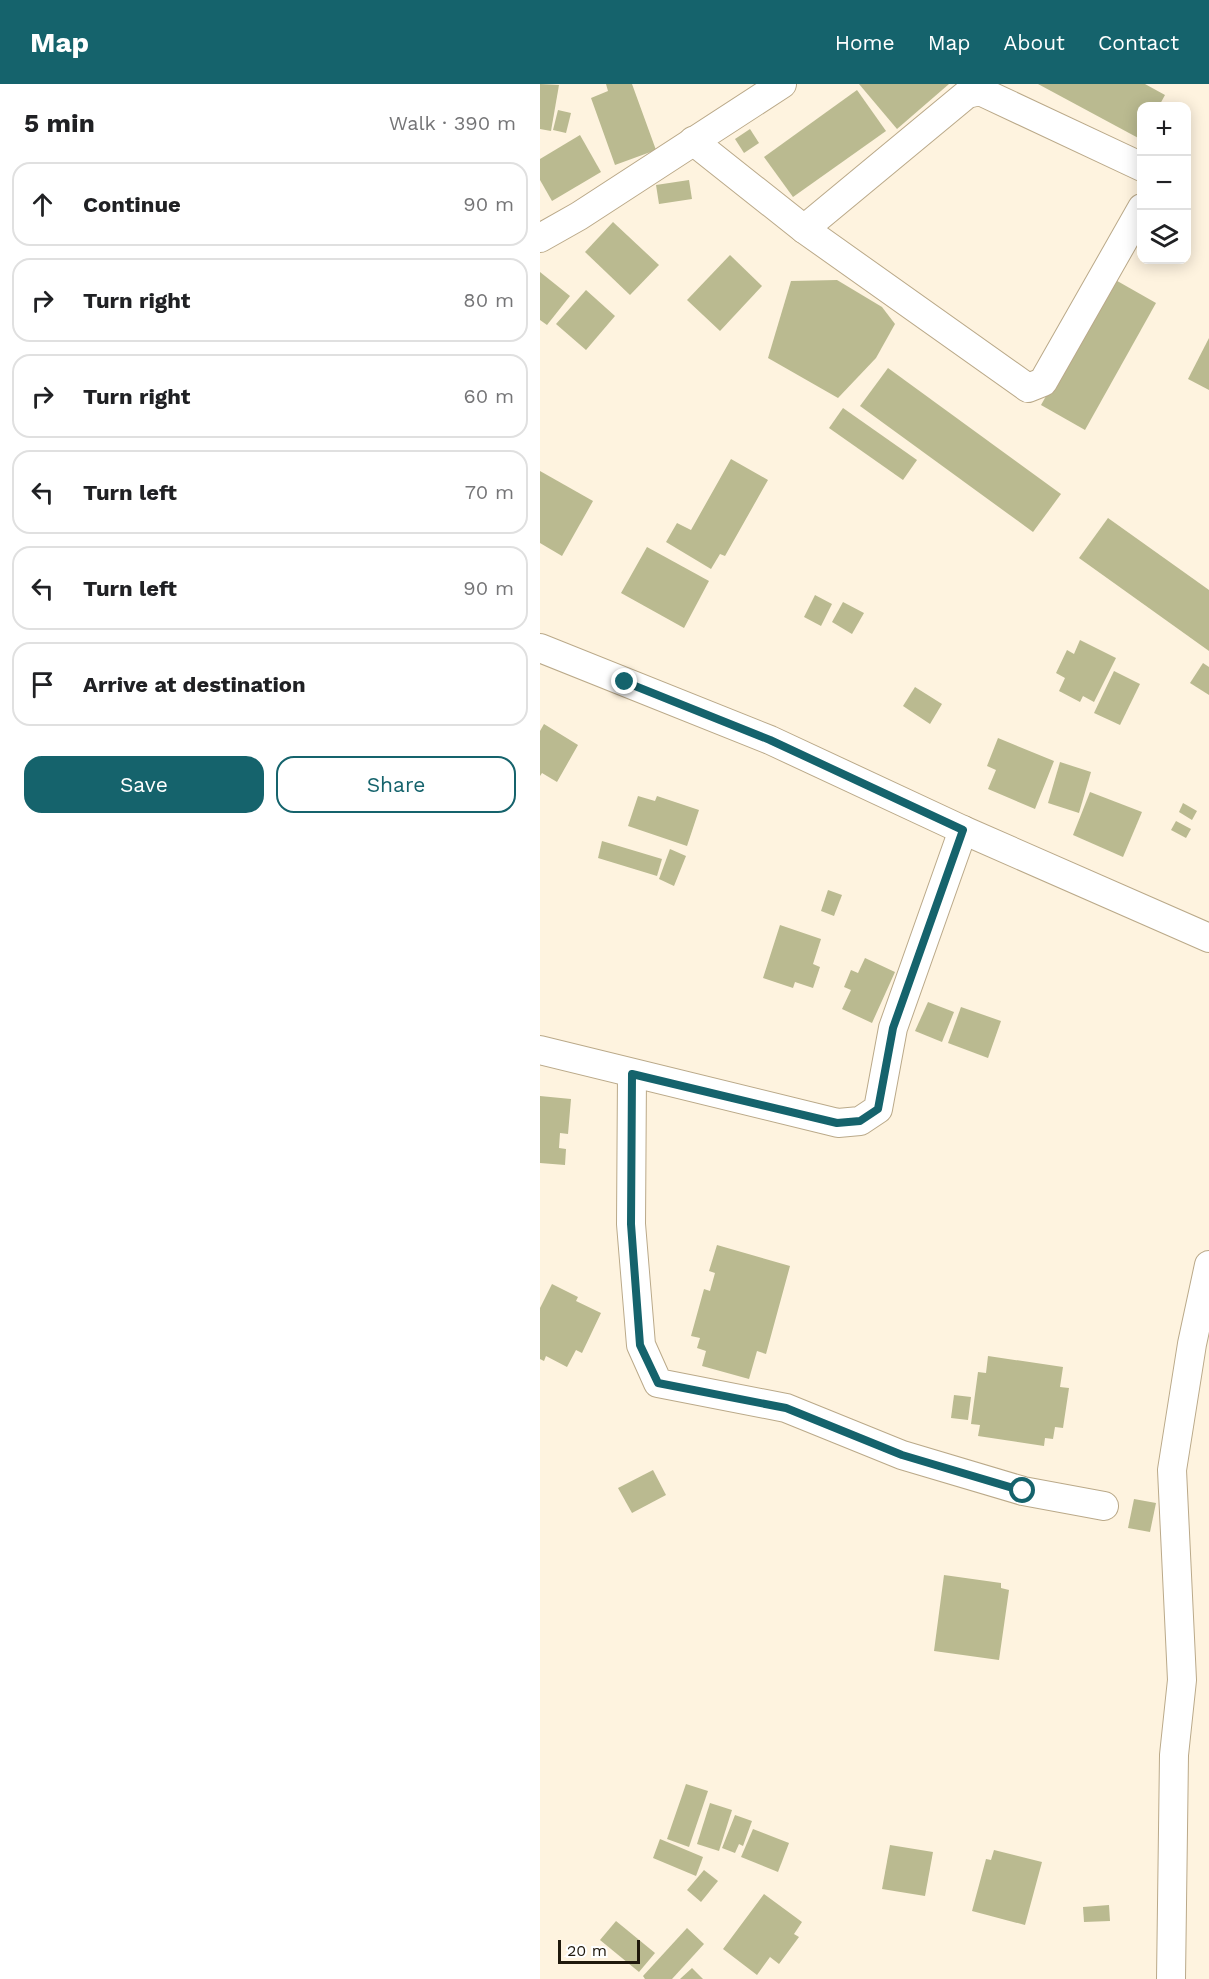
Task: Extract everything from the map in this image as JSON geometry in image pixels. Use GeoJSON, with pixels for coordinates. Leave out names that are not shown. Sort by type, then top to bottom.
{"type":"FeatureCollection","features":[{"type":"Feature","properties":{"kind":"street"},"geometry":{"type":"LineString","coordinates":[[540,238],[579,216],[782,84]]}},
{"type":"Feature","properties":{"kind":"street"},"geometry":{"type":"LineString","coordinates":[[804,229],[967,94],[975,91],[980,91],[1137,165]]}},
{"type":"Feature","properties":{"kind":"street"},"geometry":{"type":"LineString","coordinates":[[693,141],[804,229],[1028,388],[1043,382],[1141,210]]}},
{"type":"Feature","properties":{"kind":"street"},"geometry":{"type":"LineString","coordinates":[[540,648],[770,740],[963,830],[1209,938]]}},
{"type":"Feature","properties":{"kind":"street"},"geometry":{"type":"LineString","coordinates":[[540,1050],[837,1123],[860,1121],[878,1109],[893,1028],[963,830]]}},
{"type":"Feature","properties":{"kind":"street"},"geometry":{"type":"LineString","coordinates":[[632,1074],[631,1224],[640,1345],[658,1383],[786,1408],[902,1455],[1023,1491],[1104,1506]]}},
{"type":"Feature","properties":{"kind":"street"},"geometry":{"type":"LineString","coordinates":[[1171,1979],[1174,1755],[1182,1680],[1172,1470],[1192,1344],[1209,1264]]}},
{"type":"Feature","properties":{"kind":"building"},"geometry":{"type":"Polygon","coordinates":[[[540,84],[559,85],[551,131],[540,129],[540,84]]]}},
{"type":"Feature","properties":{"kind":"building"},"geometry":{"type":"Polygon","coordinates":[[[606,84],[632,84],[656,150],[615,165],[591,98],[608,91],[606,84]]]}},
{"type":"Feature","properties":{"kind":"building"},"geometry":{"type":"Polygon","coordinates":[[[859,84],[949,84],[897,129],[859,84]]]}},
{"type":"Feature","properties":{"kind":"building"},"geometry":{"type":"Polygon","coordinates":[[[1038,84],[1145,84],[1165,95],[1161,102],[1137,102],[1137,137],[1038,84]]]}},
{"type":"Feature","properties":{"kind":"building"},"geometry":{"type":"Polygon","coordinates":[[[857,90],[886,131],[793,197],[764,157],[857,90]]]}},
{"type":"Feature","properties":{"kind":"building"},"geometry":{"type":"Polygon","coordinates":[[[558,110],[571,113],[566,133],[553,130],[558,110]]]}},
{"type":"Feature","properties":{"kind":"building"},"geometry":{"type":"Polygon","coordinates":[[[750,129],[759,143],[744,153],[735,139],[750,129]]]}},
{"type":"Feature","properties":{"kind":"building"},"geometry":{"type":"Polygon","coordinates":[[[580,135],[601,172],[552,201],[540,180],[540,159],[580,135]]]}},
{"type":"Feature","properties":{"kind":"building"},"geometry":{"type":"Polygon","coordinates":[[[689,180],[692,199],[659,204],[656,185],[689,180]]]}},
{"type":"Feature","properties":{"kind":"building"},"geometry":{"type":"Polygon","coordinates":[[[613,222],[659,265],[630,295],[585,252],[613,222]]]}},
{"type":"Feature","properties":{"kind":"building"},"geometry":{"type":"Polygon","coordinates":[[[730,255],[762,286],[720,331],[687,300],[730,255]]]}},
{"type":"Feature","properties":{"kind":"building"},"geometry":{"type":"Polygon","coordinates":[[[540,272],[570,296],[547,325],[540,320],[540,272]]]}},
{"type":"Feature","properties":{"kind":"building"},"geometry":{"type":"Polygon","coordinates":[[[1112,278],[1156,303],[1085,430],[1041,405],[1112,278]]]}},
{"type":"Feature","properties":{"kind":"building"},"geometry":{"type":"Polygon","coordinates":[[[837,280],[882,307],[895,324],[876,358],[838,398],[768,358],[791,281],[837,280]]]}},
{"type":"Feature","properties":{"kind":"building"},"geometry":{"type":"Polygon","coordinates":[[[586,290],[615,316],[586,350],[556,324],[586,290]]]}},
{"type":"Feature","properties":{"kind":"building"},"geometry":{"type":"Polygon","coordinates":[[[1209,338],[1209,390],[1188,379],[1209,338]]]}},
{"type":"Feature","properties":{"kind":"building"},"geometry":{"type":"Polygon","coordinates":[[[888,368],[1061,494],[1033,532],[860,406],[888,368]]]}},
{"type":"Feature","properties":{"kind":"building"},"geometry":{"type":"Polygon","coordinates":[[[843,408],[917,460],[903,480],[829,428],[843,408]]]}},
{"type":"Feature","properties":{"kind":"building"},"geometry":{"type":"Polygon","coordinates":[[[731,459],[768,480],[725,556],[720,554],[711,569],[666,542],[677,523],[691,530],[731,459]]]}},
{"type":"Feature","properties":{"kind":"building"},"geometry":{"type":"Polygon","coordinates":[[[540,471],[593,501],[562,556],[540,543],[540,471]]]}},
{"type":"Feature","properties":{"kind":"building"},"geometry":{"type":"Polygon","coordinates":[[[1108,518],[1209,590],[1209,651],[1079,558],[1108,518]]]}},
{"type":"Feature","properties":{"kind":"building"},"geometry":{"type":"Polygon","coordinates":[[[647,547],[709,581],[684,628],[621,593],[647,547]]]}},
{"type":"Feature","properties":{"kind":"building"},"geometry":{"type":"Polygon","coordinates":[[[815,595],[832,604],[821,626],[804,617],[815,595]]]}},
{"type":"Feature","properties":{"kind":"building"},"geometry":{"type":"Polygon","coordinates":[[[843,602],[864,613],[852,634],[832,622],[843,602]]]}},
{"type":"Feature","properties":{"kind":"building"},"geometry":{"type":"Polygon","coordinates":[[[1080,640],[1116,658],[1094,702],[1083,696],[1080,702],[1059,691],[1065,678],[1056,673],[1067,650],[1074,654],[1080,640]]]}},
{"type":"Feature","properties":{"kind":"building"},"geometry":{"type":"Polygon","coordinates":[[[1203,663],[1209,667],[1209,695],[1190,683],[1203,663]]]}},
{"type":"Feature","properties":{"kind":"building"},"geometry":{"type":"Polygon","coordinates":[[[1114,671],[1140,684],[1120,725],[1094,713],[1114,671]]]}},
{"type":"Feature","properties":{"kind":"building"},"geometry":{"type":"Polygon","coordinates":[[[915,687],[942,704],[930,724],[903,706],[915,687]]]}},
{"type":"Feature","properties":{"kind":"building"},"geometry":{"type":"Polygon","coordinates":[[[544,724],[578,745],[557,782],[542,773],[540,776],[540,731],[544,724]]]}},
{"type":"Feature","properties":{"kind":"building"},"geometry":{"type":"Polygon","coordinates":[[[998,738],[1054,761],[1035,809],[988,789],[996,770],[987,766],[998,738]]]}},
{"type":"Feature","properties":{"kind":"building"},"geometry":{"type":"Polygon","coordinates":[[[1060,762],[1091,772],[1079,813],[1048,803],[1060,762]]]}},
{"type":"Feature","properties":{"kind":"building"},"geometry":{"type":"Polygon","coordinates":[[[1090,792],[1142,812],[1123,857],[1073,835],[1090,792]]]}},
{"type":"Feature","properties":{"kind":"building"},"geometry":{"type":"Polygon","coordinates":[[[638,796],[655,801],[657,796],[699,810],[687,846],[628,826],[638,796]]]}},
{"type":"Feature","properties":{"kind":"building"},"geometry":{"type":"Polygon","coordinates":[[[1183,803],[1197,811],[1192,820],[1179,812],[1183,803]]]}},
{"type":"Feature","properties":{"kind":"building"},"geometry":{"type":"Polygon","coordinates":[[[1176,821],[1191,829],[1186,838],[1171,830],[1176,821]]]}},
{"type":"Feature","properties":{"kind":"building"},"geometry":{"type":"Polygon","coordinates":[[[602,841],[662,859],[657,876],[598,858],[602,841]]]}},
{"type":"Feature","properties":{"kind":"building"},"geometry":{"type":"Polygon","coordinates":[[[670,849],[686,856],[674,886],[659,879],[670,849]]]}},
{"type":"Feature","properties":{"kind":"building"},"geometry":{"type":"Polygon","coordinates":[[[828,890],[842,895],[834,916],[821,911],[828,890]]]}},
{"type":"Feature","properties":{"kind":"building"},"geometry":{"type":"Polygon","coordinates":[[[780,925],[821,939],[813,964],[820,967],[813,988],[795,982],[793,988],[763,978],[780,925]]]}},
{"type":"Feature","properties":{"kind":"building"},"geometry":{"type":"Polygon","coordinates":[[[865,958],[895,972],[872,1023],[842,1009],[851,990],[844,987],[851,970],[858,973],[865,958]]]}},
{"type":"Feature","properties":{"kind":"building"},"geometry":{"type":"Polygon","coordinates":[[[928,1002],[954,1012],[942,1042],[915,1031],[928,1002]]]}},
{"type":"Feature","properties":{"kind":"building"},"geometry":{"type":"Polygon","coordinates":[[[961,1007],[1001,1021],[988,1058],[948,1043],[961,1007]]]}},
{"type":"Feature","properties":{"kind":"building"},"geometry":{"type":"Polygon","coordinates":[[[540,1096],[571,1099],[568,1134],[560,1133],[559,1148],[566,1149],[565,1165],[540,1163],[540,1096]]]}},
{"type":"Feature","properties":{"kind":"building"},"geometry":{"type":"Polygon","coordinates":[[[717,1245],[790,1266],[766,1354],[757,1351],[749,1379],[702,1366],[706,1351],[697,1348],[700,1338],[691,1336],[704,1289],[710,1291],[715,1273],[709,1271],[717,1245]]]}},
{"type":"Feature","properties":{"kind":"building"},"geometry":{"type":"Polygon","coordinates":[[[552,1284],[578,1297],[576,1301],[601,1313],[582,1353],[576,1350],[567,1367],[546,1356],[544,1361],[540,1359],[540,1308],[552,1284]]]}},
{"type":"Feature","properties":{"kind":"building"},"geometry":{"type":"Polygon","coordinates":[[[988,1356],[1063,1367],[1060,1387],[1069,1388],[1063,1428],[1055,1427],[1053,1439],[1045,1438],[1044,1446],[978,1436],[980,1425],[971,1424],[978,1372],[986,1373],[988,1356]]]}},
{"type":"Feature","properties":{"kind":"building"},"geometry":{"type":"Polygon","coordinates":[[[954,1395],[971,1397],[968,1420],[951,1418],[954,1395]]]}},
{"type":"Feature","properties":{"kind":"building"},"geometry":{"type":"Polygon","coordinates":[[[653,1470],[666,1495],[632,1513],[618,1488],[653,1470]]]}},
{"type":"Feature","properties":{"kind":"building"},"geometry":{"type":"Polygon","coordinates":[[[1134,1499],[1156,1503],[1150,1532],[1128,1528],[1134,1499]]]}},
{"type":"Feature","properties":{"kind":"building"},"geometry":{"type":"Polygon","coordinates":[[[944,1575],[1001,1583],[1001,1588],[1009,1590],[999,1660],[934,1651],[944,1575]]]}},
{"type":"Feature","properties":{"kind":"building"},"geometry":{"type":"Polygon","coordinates":[[[686,1784],[708,1791],[689,1847],[667,1839],[686,1784]]]}},
{"type":"Feature","properties":{"kind":"building"},"geometry":{"type":"Polygon","coordinates":[[[710,1803],[732,1810],[719,1851],[697,1844],[710,1803]]]}},
{"type":"Feature","properties":{"kind":"building"},"geometry":{"type":"Polygon","coordinates":[[[735,1815],[752,1821],[743,1846],[739,1844],[735,1853],[722,1848],[735,1815]]]}},
{"type":"Feature","properties":{"kind":"building"},"geometry":{"type":"Polygon","coordinates":[[[753,1829],[789,1843],[778,1872],[741,1857],[753,1829]]]}},
{"type":"Feature","properties":{"kind":"building"},"geometry":{"type":"Polygon","coordinates":[[[660,1839],[703,1857],[696,1876],[653,1858],[660,1839]]]}},
{"type":"Feature","properties":{"kind":"building"},"geometry":{"type":"Polygon","coordinates":[[[890,1845],[933,1852],[925,1896],[882,1889],[890,1845]]]}},
{"type":"Feature","properties":{"kind":"building"},"geometry":{"type":"Polygon","coordinates":[[[994,1850],[1042,1862],[1025,1925],[972,1911],[986,1859],[991,1860],[994,1850]]]}},
{"type":"Feature","properties":{"kind":"building"},"geometry":{"type":"Polygon","coordinates":[[[704,1870],[718,1881],[701,1902],[687,1890],[704,1870]]]}},
{"type":"Feature","properties":{"kind":"building"},"geometry":{"type":"Polygon","coordinates":[[[764,1894],[802,1922],[794,1934],[799,1937],[779,1964],[770,1957],[757,1975],[723,1949],[764,1894]]]}},
{"type":"Feature","properties":{"kind":"building"},"geometry":{"type":"Polygon","coordinates":[[[1109,1905],[1110,1921],[1084,1922],[1083,1907],[1109,1905]]]}},
{"type":"Feature","properties":{"kind":"building"},"geometry":{"type":"Polygon","coordinates":[[[616,1921],[655,1953],[639,1972],[600,1940],[616,1921]]]}},
{"type":"Feature","properties":{"kind":"building"},"geometry":{"type":"Polygon","coordinates":[[[687,1928],[704,1944],[672,1979],[645,1979],[643,1976],[687,1928]]]}},
{"type":"Feature","properties":{"kind":"building"},"geometry":{"type":"Polygon","coordinates":[[[692,1968],[703,1979],[680,1979],[692,1968]]]}},
{"type":"Feature","properties":{"kind":"route"},"geometry":{"type":"LineString","coordinates":[[625,682],[770,740],[963,830],[893,1028],[878,1109],[860,1121],[837,1123],[632,1074],[631,1224],[640,1345],[658,1383],[786,1408],[902,1455],[1023,1491]]}}]}
